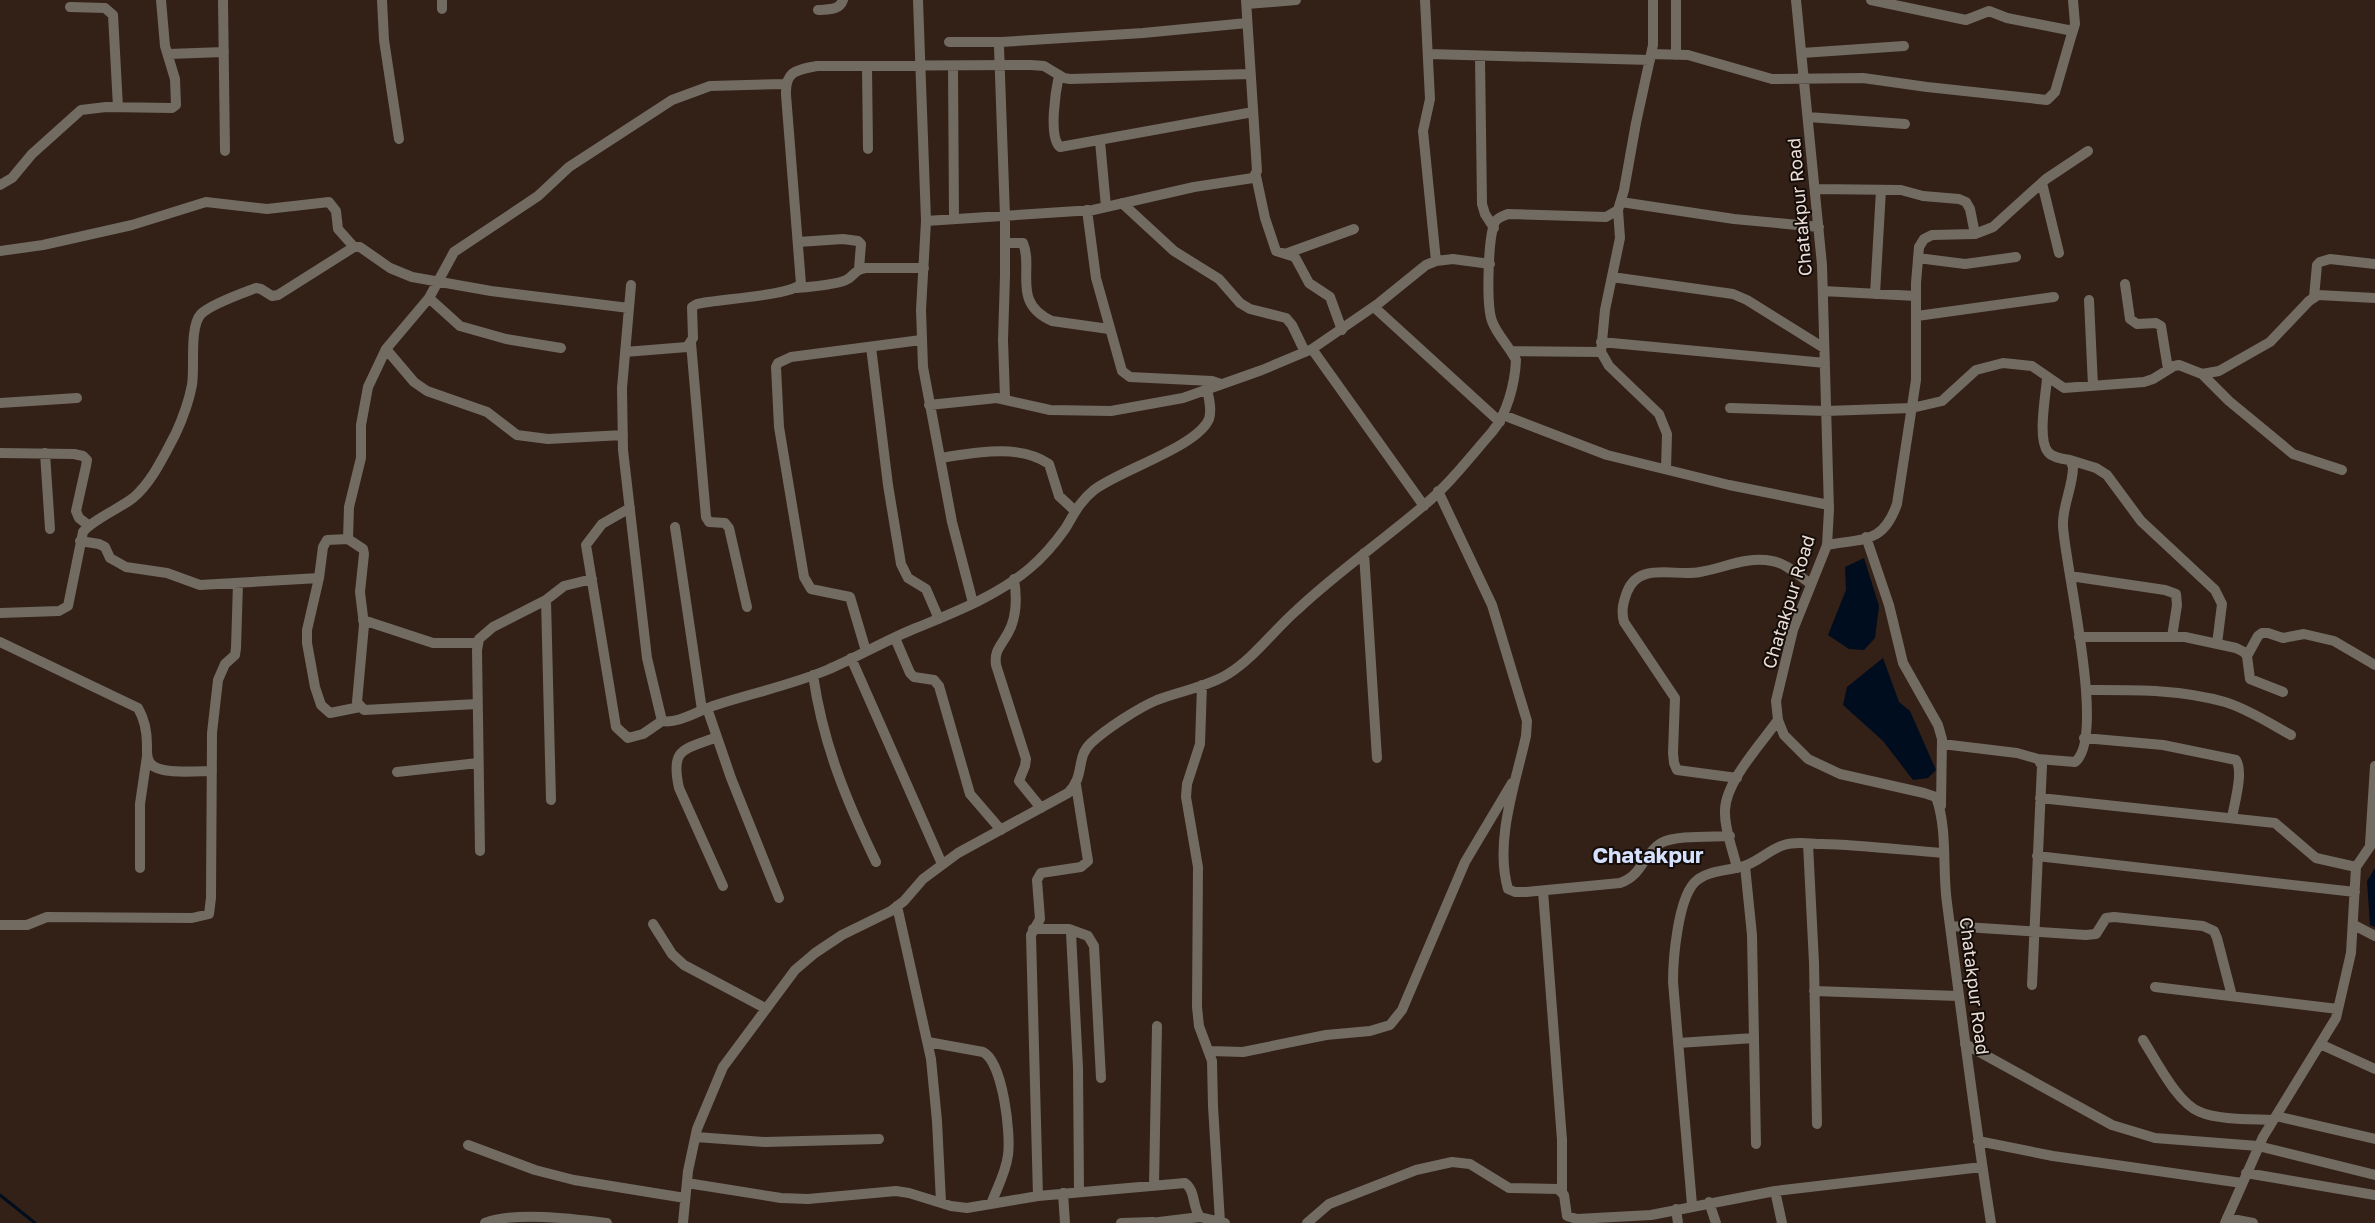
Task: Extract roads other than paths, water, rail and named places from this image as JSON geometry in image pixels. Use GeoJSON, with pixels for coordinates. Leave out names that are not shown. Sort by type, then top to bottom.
{"type":"FeatureCollection","features":[{"type":"Feature","properties":{"kind":"street"},"geometry":{"type":"LineString","coordinates":[[0,185],[12,178],[32,154],[81,110],[118,107],[172,108],[176,105],[175,79],[165,46],[160,0]]}},
{"type":"Feature","properties":{"kind":"street"},"geometry":{"type":"LineString","coordinates":[[223,0],[225,151]]}},
{"type":"Feature","properties":{"kind":"street"},"geometry":{"type":"LineString","coordinates":[[382,0],[384,40],[398,139]]}},
{"type":"Feature","properties":{"kind":"street"},"geometry":{"type":"LineString","coordinates":[[818,10],[837,8],[841,6],[843,0]]}},
{"type":"Feature","properties":{"kind":"street"},"geometry":{"type":"LineString","coordinates":[[918,0],[922,66],[926,220],[921,340],[929,405],[952,522],[973,604]]}},
{"type":"Feature","properties":{"kind":"street"},"geometry":{"type":"LineString","coordinates":[[1296,0],[1246,2],[1256,176],[1276,251],[1295,257],[1309,283],[1330,297],[1342,330]]}},
{"type":"Feature","properties":{"kind":"street"},"geometry":{"type":"LineString","coordinates":[[1425,0],[1430,108],[1423,131],[1436,261]]}},
{"type":"Feature","properties":{"kind":"street"},"geometry":{"type":"LineString","coordinates":[[1653,0],[1651,57],[1620,206],[1620,238],[1601,347],[1608,366],[1659,414],[1666,434],[1666,469]]}},
{"type":"Feature","properties":{"kind":"street"},"geometry":{"type":"LineString","coordinates":[[1676,0],[1676,54]]}},
{"type":"Feature","properties":{"kind":"street","name":"Chatakpur Road"},"geometry":{"type":"LineString","coordinates":[[1796,0],[1805,77],[1823,291],[1829,505],[1827,544],[1793,630],[1776,701],[1778,720],[1784,735],[1808,759],[1840,774],[1936,797],[1941,812],[1943,853],[1958,996],[1991,1223]]}},
{"type":"Feature","properties":{"kind":"street"},"geometry":{"type":"LineString","coordinates":[[1870,0],[1961,20],[1989,12],[2007,18],[2073,30]]}},
{"type":"Feature","properties":{"kind":"street"},"geometry":{"type":"LineString","coordinates":[[1428,54],[1480,57],[1651,57],[1676,54],[1688,55],[1768,78],[1863,78],[2047,100],[2054,92],[2073,30],[2073,0]]}},
{"type":"Feature","properties":{"kind":"street"},"geometry":{"type":"LineString","coordinates":[[70,7],[105,8],[113,15],[118,107]]}},
{"type":"Feature","properties":{"kind":"street"},"geometry":{"type":"LineString","coordinates":[[950,42],[1001,42],[1143,33],[1247,23]]}},
{"type":"Feature","properties":{"kind":"street"},"geometry":{"type":"LineString","coordinates":[[1001,42],[999,47],[1005,243],[1003,340],[1005,398]]}},
{"type":"Feature","properties":{"kind":"street"},"geometry":{"type":"LineString","coordinates":[[1802,54],[1904,46]]}},
{"type":"Feature","properties":{"kind":"street"},"geometry":{"type":"LineString","coordinates":[[168,54],[224,52]]}},
{"type":"Feature","properties":{"kind":"street"},"geometry":{"type":"LineString","coordinates":[[1480,57],[1482,204],[1494,228]]}},
{"type":"Feature","properties":{"kind":"street"},"geometry":{"type":"LineString","coordinates":[[797,288],[801,284],[802,279],[785,84],[787,78],[793,73],[817,66],[1044,66],[1070,79],[1250,74]]}},
{"type":"Feature","properties":{"kind":"street"},"geometry":{"type":"LineString","coordinates":[[867,66],[868,149]]}},
{"type":"Feature","properties":{"kind":"street"},"geometry":{"type":"LineString","coordinates":[[953,66],[954,219]]}},
{"type":"Feature","properties":{"kind":"street"},"geometry":{"type":"LineString","coordinates":[[1059,74],[1054,98],[1057,144],[1064,146],[1253,112]]}},
{"type":"Feature","properties":{"kind":"street"},"geometry":{"type":"LineString","coordinates":[[348,539],[349,507],[361,458],[363,411],[368,387],[386,350],[429,298],[454,252],[538,196],[582,158],[672,100],[710,86],[785,84]]}},
{"type":"Feature","properties":{"kind":"street"},"geometry":{"type":"LineString","coordinates":[[1808,116],[1905,124]]}},
{"type":"Feature","properties":{"kind":"street"},"geometry":{"type":"LineString","coordinates":[[1100,140],[1106,207]]}},
{"type":"Feature","properties":{"kind":"street"},"geometry":{"type":"LineString","coordinates":[[1827,544],[1878,534],[1885,529],[1897,504],[1916,380],[1918,258],[1919,247],[1924,239],[1932,235],[1974,234],[1993,228],[2042,183],[2088,151]]}},
{"type":"Feature","properties":{"kind":"street"},"geometry":{"type":"LineString","coordinates":[[926,220],[1087,210],[1256,176]]}},
{"type":"Feature","properties":{"kind":"street"},"geometry":{"type":"LineString","coordinates":[[2042,183],[2059,253]]}},
{"type":"Feature","properties":{"kind":"street"},"geometry":{"type":"LineString","coordinates":[[1815,190],[1901,190],[1923,196],[1960,199],[1966,202],[1970,209],[1974,234]]}},
{"type":"Feature","properties":{"kind":"street"},"geometry":{"type":"LineString","coordinates":[[1875,294],[1881,190]]}},
{"type":"Feature","properties":{"kind":"street"},"geometry":{"type":"LineString","coordinates":[[0,252],[43,246],[125,227],[206,202],[267,209],[329,202],[336,211],[338,229],[354,246],[360,247],[402,274],[491,291],[629,308]]}},
{"type":"Feature","properties":{"kind":"street"},"geometry":{"type":"LineString","coordinates":[[1122,203],[1174,251],[1219,279],[1240,304],[1250,310],[1286,318],[1424,506]]}},
{"type":"Feature","properties":{"kind":"street"},"geometry":{"type":"LineString","coordinates":[[684,1223],[687,1183],[696,1137],[702,1115],[723,1067],[795,970],[815,953],[842,936],[897,906],[923,879],[942,864],[1068,793],[1076,785],[1080,776],[1083,753],[1090,744],[1139,709],[1156,700],[1227,675],[1234,670],[1296,610],[1424,506],[1501,418],[1515,371],[1516,360],[1491,319],[1490,264],[1495,222],[1500,216],[1508,214],[1606,217],[1620,206],[1818,227]]}},
{"type":"Feature","properties":{"kind":"street"},"geometry":{"type":"LineString","coordinates":[[1087,210],[1096,278],[1118,364],[1122,371],[1130,377],[1212,380],[1221,384]]}},
{"type":"Feature","properties":{"kind":"street"},"geometry":{"type":"LineString","coordinates":[[1284,255],[1354,229]]}},
{"type":"Feature","properties":{"kind":"street"},"geometry":{"type":"LineString","coordinates":[[798,242],[843,239],[858,241],[861,244],[859,269]]}},
{"type":"Feature","properties":{"kind":"street"},"geometry":{"type":"LineString","coordinates":[[1005,243],[1023,243],[1027,294],[1044,318],[1052,321],[1109,329]]}},
{"type":"Feature","properties":{"kind":"street"},"geometry":{"type":"LineString","coordinates":[[0,613],[59,611],[66,609],[71,594],[80,542],[88,525],[105,517],[134,497],[143,488],[151,478],[176,432],[192,384],[194,339],[197,320],[201,314],[256,288],[261,289],[267,295],[278,295],[354,246]]}},
{"type":"Feature","properties":{"kind":"street"},"geometry":{"type":"LineString","coordinates":[[1918,258],[1970,264],[2016,258]]}},
{"type":"Feature","properties":{"kind":"street"},"geometry":{"type":"LineString","coordinates":[[929,405],[1005,398],[1050,410],[1111,411],[1175,400],[1262,370],[1309,350],[1342,330],[1374,307],[1426,265],[1436,261],[1464,259],[1490,264]]}},
{"type":"Feature","properties":{"kind":"street"},"geometry":{"type":"LineString","coordinates":[[2314,296],[2317,265],[2320,262],[2330,259],[2375,264]]}},
{"type":"Feature","properties":{"kind":"street"},"geometry":{"type":"LineString","coordinates":[[747,607],[730,528],[725,523],[709,522],[706,517],[692,343],[692,308],[697,304],[846,280],[859,269],[924,268]]}},
{"type":"Feature","properties":{"kind":"street"},"geometry":{"type":"LineString","coordinates":[[1612,277],[1732,294],[1747,300],[1824,348]]}},
{"type":"Feature","properties":{"kind":"street"},"geometry":{"type":"LineString","coordinates":[[2125,284],[2130,319],[2137,324],[2156,323],[2161,326],[2168,369]]}},
{"type":"Feature","properties":{"kind":"street"},"geometry":{"type":"LineString","coordinates":[[631,285],[622,388],[623,435],[647,658],[662,721]]}},
{"type":"Feature","properties":{"kind":"street"},"geometry":{"type":"LineString","coordinates":[[1823,291],[1916,296]]}},
{"type":"Feature","properties":{"kind":"street"},"geometry":{"type":"LineString","coordinates":[[2202,374],[2219,371],[2270,342],[2314,296],[2326,294],[2375,298]]}},
{"type":"Feature","properties":{"kind":"street"},"geometry":{"type":"LineString","coordinates":[[1917,316],[2054,297]]}},
{"type":"Feature","properties":{"kind":"street"},"geometry":{"type":"LineString","coordinates":[[429,298],[460,326],[506,339],[561,348]]}},
{"type":"Feature","properties":{"kind":"street"},"geometry":{"type":"LineString","coordinates":[[2089,300],[2093,386]]}},
{"type":"Feature","properties":{"kind":"street"},"geometry":{"type":"LineString","coordinates":[[1374,307],[1501,418],[1607,455],[1729,485],[1829,505]]}},
{"type":"Feature","properties":{"kind":"street"},"geometry":{"type":"LineString","coordinates":[[866,651],[850,597],[811,589],[804,577],[779,427],[775,374],[778,364],[790,358],[921,340]]}},
{"type":"Feature","properties":{"kind":"street"},"geometry":{"type":"LineString","coordinates":[[625,352],[682,348],[692,343]]}},
{"type":"Feature","properties":{"kind":"street"},"geometry":{"type":"LineString","coordinates":[[872,346],[888,485],[901,564],[908,578],[926,590],[939,619]]}},
{"type":"Feature","properties":{"kind":"street"},"geometry":{"type":"LineString","coordinates":[[1511,351],[1601,347],[1825,363]]}},
{"type":"Feature","properties":{"kind":"street"},"geometry":{"type":"LineString","coordinates":[[386,350],[414,382],[427,391],[487,412],[517,435],[548,439],[623,435]]}},
{"type":"Feature","properties":{"kind":"street"},"geometry":{"type":"LineString","coordinates":[[1730,408],[1826,411],[1912,408],[1942,401],[1976,370],[1996,364],[2026,364],[2038,369],[2047,378],[2064,388],[2148,381],[2179,365],[2202,374],[2229,401],[2293,454],[2342,470]]}},
{"type":"Feature","properties":{"kind":"street"},"geometry":{"type":"LineString","coordinates":[[2047,378],[2042,426],[2046,451],[2052,456],[2096,468],[2107,475],[2141,521],[2215,590],[2222,604],[2217,644]]}},
{"type":"Feature","properties":{"kind":"street"},"geometry":{"type":"LineString","coordinates":[[630,508],[602,524],[586,545],[616,727],[628,738],[643,734],[662,721],[676,720],[813,675],[973,604],[1030,568],[1058,539],[1074,511],[1095,490],[1129,469],[1175,448],[1206,423],[1210,412],[1207,389]]}},
{"type":"Feature","properties":{"kind":"street"},"geometry":{"type":"LineString","coordinates":[[0,403],[77,398]]}},
{"type":"Feature","properties":{"kind":"street"},"geometry":{"type":"LineString","coordinates":[[940,458],[978,452],[1007,452],[1033,456],[1049,464],[1059,496],[1074,511]]}},
{"type":"Feature","properties":{"kind":"street"},"geometry":{"type":"LineString","coordinates":[[0,453],[74,454],[83,456],[87,460],[76,511],[79,518],[88,525]]}},
{"type":"Feature","properties":{"kind":"street"},"geometry":{"type":"LineString","coordinates":[[45,453],[50,529]]}},
{"type":"Feature","properties":{"kind":"street"},"geometry":{"type":"LineString","coordinates":[[1942,744],[2017,753],[2038,759],[2075,762],[2080,758],[2084,738],[2086,690],[2062,526],[2073,475],[2073,467],[2070,460]]}},
{"type":"Feature","properties":{"kind":"street"},"geometry":{"type":"LineString","coordinates":[[1438,491],[1492,605],[1527,721],[1518,774],[1505,831],[1505,878],[1508,889],[1515,892],[1543,892],[1620,883],[1629,880],[1638,872],[1661,843],[1673,840],[1730,836]]}},
{"type":"Feature","properties":{"kind":"street"},"geometry":{"type":"LineString","coordinates":[[675,527],[705,709],[779,898]]}},
{"type":"Feature","properties":{"kind":"street"},"geometry":{"type":"LineString","coordinates":[[1866,537],[1889,605],[1903,663],[1934,718],[1942,744],[1941,812]]}},
{"type":"Feature","properties":{"kind":"street"},"geometry":{"type":"LineString","coordinates":[[360,707],[357,695],[364,620],[360,592],[364,549],[348,539],[327,540],[323,547],[319,578],[307,630],[307,643],[315,687],[321,705],[330,713],[360,707],[364,710],[477,704]]}},
{"type":"Feature","properties":{"kind":"street"},"geometry":{"type":"LineString","coordinates":[[80,542],[99,544],[105,547],[110,558],[126,567],[167,573],[200,585],[319,578]]}},
{"type":"Feature","properties":{"kind":"street"},"geometry":{"type":"LineString","coordinates":[[1364,553],[1377,758]]}},
{"type":"Feature","properties":{"kind":"street"},"geometry":{"type":"LineString","coordinates":[[1737,778],[1677,770],[1673,753],[1675,698],[1624,622],[1622,612],[1625,599],[1634,580],[1643,575],[1660,572],[1701,572],[1747,560],[1774,561],[1811,584]]}},
{"type":"Feature","properties":{"kind":"street"},"geometry":{"type":"LineString","coordinates":[[2070,576],[2165,590],[2176,594],[2177,605],[2172,637]]}},
{"type":"Feature","properties":{"kind":"street"},"geometry":{"type":"LineString","coordinates":[[480,851],[477,704],[478,643],[484,633],[493,627],[546,600],[564,586],[592,579]]}},
{"type":"Feature","properties":{"kind":"street"},"geometry":{"type":"LineString","coordinates":[[1014,579],[1017,597],[1012,624],[994,654],[1026,759],[1019,781],[1041,808]]}},
{"type":"Feature","properties":{"kind":"street"},"geometry":{"type":"LineString","coordinates":[[0,925],[27,925],[47,917],[192,918],[209,914],[211,898],[212,733],[218,680],[225,664],[234,655],[236,648],[238,583]]}},
{"type":"Feature","properties":{"kind":"street"},"geometry":{"type":"LineString","coordinates":[[546,600],[551,800]]}},
{"type":"Feature","properties":{"kind":"street"},"geometry":{"type":"LineString","coordinates":[[364,620],[433,643],[478,643]]}},
{"type":"Feature","properties":{"kind":"street"},"geometry":{"type":"LineString","coordinates":[[2282,692],[2250,679],[2247,656],[2258,636],[2262,633],[2283,638],[2304,634],[2334,642],[2375,665]]}},
{"type":"Feature","properties":{"kind":"street"},"geometry":{"type":"LineString","coordinates":[[2079,636],[2185,637],[2236,648],[2247,656]]}},
{"type":"Feature","properties":{"kind":"street"},"geometry":{"type":"LineString","coordinates":[[895,638],[914,678],[934,680],[939,686],[970,794],[1001,830]]}},
{"type":"Feature","properties":{"kind":"street"},"geometry":{"type":"LineString","coordinates":[[0,642],[138,708],[145,724],[147,756],[140,804],[140,868]]}},
{"type":"Feature","properties":{"kind":"street"},"geometry":{"type":"LineString","coordinates":[[851,658],[942,864]]}},
{"type":"Feature","properties":{"kind":"street"},"geometry":{"type":"LineString","coordinates":[[813,675],[821,723],[833,764],[842,790],[876,862]]}},
{"type":"Feature","properties":{"kind":"street"},"geometry":{"type":"LineString","coordinates":[[1202,685],[1200,744],[1187,784],[1186,797],[1198,867],[1197,1007],[1199,1026],[1210,1051],[1212,1061],[1220,1222]]}},
{"type":"Feature","properties":{"kind":"street"},"geometry":{"type":"LineString","coordinates":[[2086,690],[2186,694],[2227,702],[2290,734]]}},
{"type":"Feature","properties":{"kind":"street"},"geometry":{"type":"LineString","coordinates":[[1756,1144],[1752,935],[1741,867],[1730,836],[1725,813],[1726,802],[1737,778],[1778,720]]}},
{"type":"Feature","properties":{"kind":"street"},"geometry":{"type":"LineString","coordinates":[[717,737],[683,750],[678,756],[676,767],[679,788],[722,886]]}},
{"type":"Feature","properties":{"kind":"street"},"geometry":{"type":"LineString","coordinates":[[2084,738],[2163,745],[2236,760],[2240,766],[2232,818]]}},
{"type":"Feature","properties":{"kind":"street"},"geometry":{"type":"LineString","coordinates":[[147,756],[150,764],[164,770],[212,771]]}},
{"type":"Feature","properties":{"kind":"street"},"geometry":{"type":"LineString","coordinates":[[2032,985],[2040,798],[2043,774],[2038,759]]}},
{"type":"Feature","properties":{"kind":"street"},"geometry":{"type":"LineString","coordinates":[[397,772],[478,763]]}},
{"type":"Feature","properties":{"kind":"street"},"geometry":{"type":"LineString","coordinates":[[2253,1223],[2226,1221],[2258,1146],[2332,1027],[2338,1010],[2349,962],[2354,925],[2356,867],[2373,842],[2375,766]]}},
{"type":"Feature","properties":{"kind":"street"},"geometry":{"type":"LineString","coordinates":[[1210,1051],[1243,1052],[1326,1036],[1370,1031],[1390,1025],[1402,1010],[1465,862],[1518,774]]}},
{"type":"Feature","properties":{"kind":"street"},"geometry":{"type":"LineString","coordinates":[[1038,1196],[1030,941],[1033,930],[1040,919],[1037,880],[1041,873],[1081,867],[1088,861],[1076,785]]}},
{"type":"Feature","properties":{"kind":"street"},"geometry":{"type":"LineString","coordinates":[[2040,798],[2275,823],[2307,853],[2316,858],[2356,867]]}},
{"type":"Feature","properties":{"kind":"street"},"geometry":{"type":"LineString","coordinates":[[1692,1205],[1673,964],[1688,893],[1694,883],[1702,877],[1741,867],[1784,845],[1808,844],[1943,853]]}},
{"type":"Feature","properties":{"kind":"street"},"geometry":{"type":"LineString","coordinates":[[1808,844],[1817,1124]]}},
{"type":"Feature","properties":{"kind":"street"},"geometry":{"type":"LineString","coordinates":[[2037,856],[2355,892]]}},
{"type":"Feature","properties":{"kind":"street"},"geometry":{"type":"LineString","coordinates":[[1543,892],[1562,1140],[1562,1191],[1567,1216],[1578,1221],[1651,1215],[1692,1205],[1775,1191],[1982,1167]]}},
{"type":"Feature","properties":{"kind":"street"},"geometry":{"type":"LineString","coordinates":[[897,906],[928,1042],[937,1121],[941,1202]]}},
{"type":"Feature","properties":{"kind":"street"},"geometry":{"type":"LineString","coordinates":[[1950,926],[2091,935],[2096,934],[2106,918],[2114,917],[2204,926],[2214,931],[2217,938],[2232,996]]}},
{"type":"Feature","properties":{"kind":"street"},"geometry":{"type":"LineString","coordinates":[[653,924],[672,954],[684,965],[765,1008]]}},
{"type":"Feature","properties":{"kind":"street"},"geometry":{"type":"LineString","coordinates":[[2354,925],[2375,936]]}},
{"type":"Feature","properties":{"kind":"street"},"geometry":{"type":"LineString","coordinates":[[1033,930],[1068,929],[1088,936],[1094,946],[1101,1078]]}},
{"type":"Feature","properties":{"kind":"street"},"geometry":{"type":"LineString","coordinates":[[1068,929],[1072,939],[1078,1067],[1079,1192]]}},
{"type":"Feature","properties":{"kind":"street"},"geometry":{"type":"LineString","coordinates":[[2155,987],[2338,1010]]}},
{"type":"Feature","properties":{"kind":"street"},"geometry":{"type":"LineString","coordinates":[[1814,991],[1958,996]]}},
{"type":"Feature","properties":{"kind":"street"},"geometry":{"type":"LineString","coordinates":[[1154,1185],[1157,1026]]}},
{"type":"Feature","properties":{"kind":"street"},"geometry":{"type":"LineString","coordinates":[[1678,1043],[1754,1038]]}},
{"type":"Feature","properties":{"kind":"street"},"geometry":{"type":"LineString","coordinates":[[2142,1040],[2169,1081],[2190,1107],[2200,1112],[2274,1118],[2375,1139]]}},
{"type":"Feature","properties":{"kind":"street"},"geometry":{"type":"LineString","coordinates":[[928,1042],[983,1052],[988,1055],[996,1068],[1006,1123],[1008,1148],[1006,1166],[991,1204]]}},
{"type":"Feature","properties":{"kind":"street"},"geometry":{"type":"LineString","coordinates":[[1965,1044],[2112,1125],[2134,1134],[2155,1138],[2258,1146],[2375,1176]]}},
{"type":"Feature","properties":{"kind":"street"},"geometry":{"type":"LineString","coordinates":[[2320,1044],[2375,1069]]}},
{"type":"Feature","properties":{"kind":"street"},"geometry":{"type":"LineString","coordinates":[[696,1137],[765,1142],[879,1139]]}},
{"type":"Feature","properties":{"kind":"street"},"geometry":{"type":"LineString","coordinates":[[1978,1141],[2053,1156],[2375,1195]]}},
{"type":"Feature","properties":{"kind":"street"},"geometry":{"type":"LineString","coordinates":[[468,1145],[535,1170],[574,1180],[685,1198]]}},
{"type":"Feature","properties":{"kind":"street"},"geometry":{"type":"LineString","coordinates":[[1307,1223],[1329,1204],[1416,1170],[1452,1162],[1470,1164],[1509,1188],[1558,1189],[1562,1191]]}},
{"type":"Feature","properties":{"kind":"street"},"geometry":{"type":"LineString","coordinates":[[687,1183],[781,1198],[808,1198],[896,1191],[967,1208],[1063,1193],[1186,1183],[1189,1185],[1195,1211],[1200,1217]]}},
{"type":"Feature","properties":{"kind":"street"},"geometry":{"type":"LineString","coordinates":[[1775,1191],[1782,1223]]}},
{"type":"Feature","properties":{"kind":"street"},"geometry":{"type":"LineString","coordinates":[[1063,1193],[1065,1223]]}},
{"type":"Feature","properties":{"kind":"street"},"geometry":{"type":"LineString","coordinates":[[1709,1202],[1716,1223]]}},
{"type":"Feature","properties":{"kind":"street"},"geometry":{"type":"LineString","coordinates":[[1676,1209],[1678,1223]]}},
{"type":"Feature","properties":{"kind":"street"},"geometry":{"type":"LineString","coordinates":[[485,1223],[505,1218],[524,1217],[608,1223]]}},
{"type":"Feature","properties":{"kind":"street"},"geometry":{"type":"LineString","coordinates":[[1120,1223],[1151,1223],[1200,1217],[1225,1223]]}},
{"type":"Feature","properties":{"kind":"water"},"geometry":{"type":"Polygon","coordinates":[[[1864,558],[1879,606],[1875,638],[1864,650],[1849,649],[1828,635],[1846,590],[1845,567],[1864,558]]]}},
{"type":"Feature","properties":{"kind":"water"},"geometry":{"type":"Polygon","coordinates":[[[1883,658],[1899,702],[1910,711],[1936,770],[1928,778],[1913,780],[1883,741],[1843,705],[1847,687],[1883,658]]]}},
{"type":"Feature","properties":{"kind":"water"},"geometry":{"type":"Polygon","coordinates":[[[2375,868],[2375,927],[2370,925],[2367,881],[2375,868]]]}},
{"type":"Feature","properties":{"kind":"waterway"},"geometry":{"type":"LineString","coordinates":[[0,1195],[35,1223]]}},
{"type":"Feature","properties":{"kind":"district","name":"Chatakpur"},"geometry":{"type":"Point","coordinates":[1648,855]}}]}
